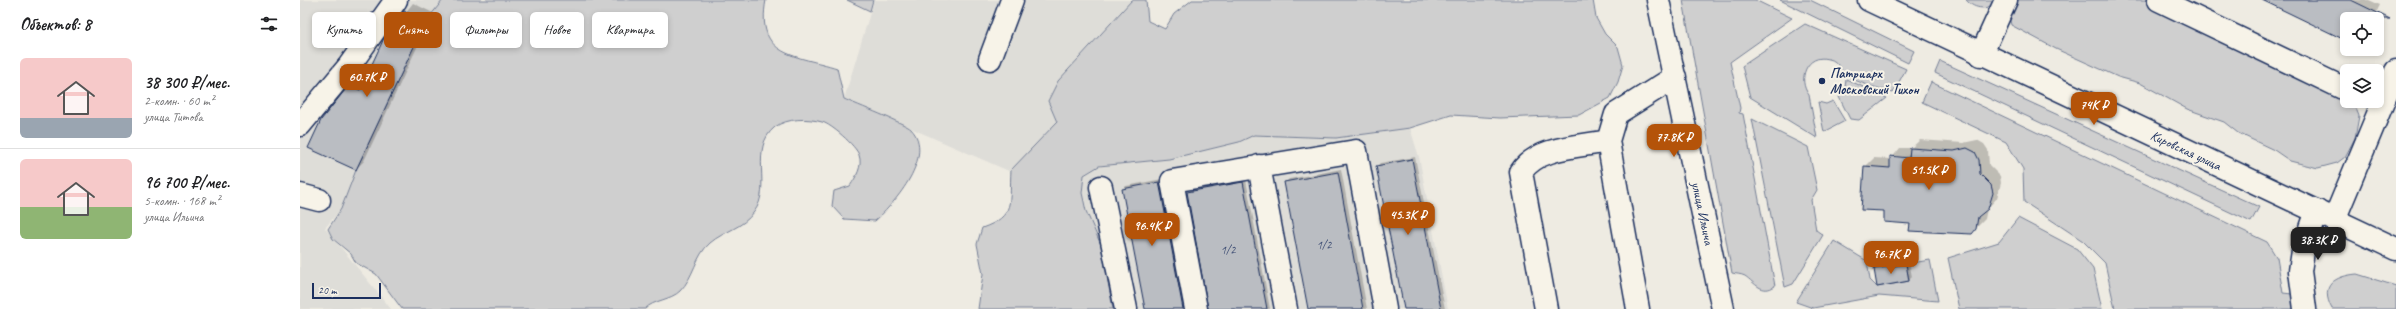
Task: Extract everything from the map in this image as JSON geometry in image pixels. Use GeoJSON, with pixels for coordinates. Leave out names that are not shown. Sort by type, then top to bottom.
{"type":"FeatureCollection","features":[{"type":"Feature","properties":{"kind":"street"},"geometry":{"type":"LineString","coordinates":[[300,125],[349,66],[396,0]]}},
{"type":"Feature","properties":{"kind":"street"},"geometry":{"type":"LineString","coordinates":[[990,59],[1012,0]]}},
{"type":"Feature","properties":{"kind":"street","name":"улица Ильича"},"geometry":{"type":"LineString","coordinates":[[1658,0],[1723,309]]}},
{"type":"Feature","properties":{"kind":"street","name":"Кировская улица"},"geometry":{"type":"LineString","coordinates":[[1869,0],[1981,55],[2396,249]]}},
{"type":"Feature","properties":{"kind":"street"},"geometry":{"type":"LineString","coordinates":[[1981,55],[2006,0]]}},
{"type":"Feature","properties":{"kind":"street"},"geometry":{"type":"LineString","coordinates":[[2160,0],[2340,87]]}},
{"type":"Feature","properties":{"kind":"street"},"geometry":{"type":"LineString","coordinates":[[2384,89],[2396,71]]}},
{"type":"Feature","properties":{"kind":"street"},"geometry":{"type":"LineString","coordinates":[[1638,309],[1608,141],[1616,114],[1674,77]]}},
{"type":"Feature","properties":{"kind":"street"},"geometry":{"type":"LineString","coordinates":[[2305,309],[2300,271],[2302,251],[2326,215],[2373,108]]}},
{"type":"Feature","properties":{"kind":"street"},"geometry":{"type":"LineString","coordinates":[[1546,309],[1521,172],[1526,164],[1540,155],[1608,141]]}},
{"type":"Feature","properties":{"kind":"street"},"geometry":{"type":"LineString","coordinates":[[1196,309],[1172,181],[1356,151],[1385,309]]}},
{"type":"Feature","properties":{"kind":"street"},"geometry":{"type":"LineString","coordinates":[[1259,166],[1286,309]]}},
{"type":"Feature","properties":{"kind":"street"},"geometry":{"type":"LineString","coordinates":[[1100,187],[1126,309]]}},
{"type":"Feature","properties":{"kind":"shaded area"},"geometry":{"type":"Polygon","coordinates":[[[300,0],[460,0],[453,12],[450,12],[450,18],[442,32],[442,12],[384,12],[384,48],[433,48],[341,209],[325,228],[391,309],[300,309],[300,0]]]}},
{"type":"Feature","properties":{"kind":"shaded area"},"geometry":{"type":"Polygon","coordinates":[[[443,0],[766,0],[764,19],[767,33],[773,44],[782,51],[794,56],[837,68],[844,99],[911,129],[917,140],[919,152],[916,165],[902,191],[893,203],[875,221],[844,219],[832,206],[834,191],[850,186],[858,171],[860,163],[857,151],[843,136],[822,122],[804,119],[791,120],[775,127],[767,136],[763,146],[762,157],[762,191],[754,212],[739,226],[715,239],[705,248],[685,285],[680,291],[672,296],[648,306],[645,309],[402,309],[376,274],[356,263],[351,254],[333,239],[328,229],[341,209],[356,170],[413,48],[442,48],[442,12],[433,12],[443,0]]]}},
{"type":"Feature","properties":{"kind":"shaded area"},"geometry":{"type":"Polygon","coordinates":[[[847,0],[873,0],[870,11],[847,0]]]}},
{"type":"Feature","properties":{"kind":"shaded area"},"geometry":{"type":"Polygon","coordinates":[[[874,0],[1132,0],[1058,81],[1048,101],[1057,122],[1011,172],[844,99],[874,0]]]}},
{"type":"Feature","properties":{"kind":"shaded area"},"geometry":{"type":"Polygon","coordinates":[[[1132,0],[1146,0],[1148,21],[1165,29],[1174,14],[1192,0],[1593,0],[1596,18],[1605,34],[1618,47],[1623,65],[1618,82],[1610,98],[1579,115],[1500,118],[1451,115],[1410,128],[1336,138],[1254,135],[1239,142],[1169,159],[1099,166],[1084,175],[1082,193],[1086,211],[1101,245],[1113,309],[978,309],[983,274],[977,244],[982,228],[1001,218],[1006,213],[1010,199],[1011,170],[1057,122],[1048,101],[1058,81],[1132,0]]]}},
{"type":"Feature","properties":{"kind":"shaded area"},"geometry":{"type":"Polygon","coordinates":[[[1683,0],[1755,0],[1792,18],[1730,62],[1740,108],[1739,113],[1743,114],[1775,286],[1770,288],[1762,289],[1745,276],[1732,273],[1683,0]]]}},
{"type":"Feature","properties":{"kind":"shaded area"},"geometry":{"type":"Polygon","coordinates":[[[1780,0],[1810,0],[1914,51],[1908,63],[1780,0]]]}},
{"type":"Feature","properties":{"kind":"shaded area"},"geometry":{"type":"Polygon","coordinates":[[[1966,0],[1997,0],[1994,4],[1982,8],[1974,6],[1966,0]]]}},
{"type":"Feature","properties":{"kind":"shaded area"},"geometry":{"type":"Polygon","coordinates":[[[2016,0],[2153,0],[2340,94],[2340,108],[2356,108],[2359,116],[2355,138],[2345,157],[2337,163],[2318,168],[2290,161],[2274,150],[2238,133],[2224,122],[2187,109],[2140,83],[2118,77],[2056,49],[2011,25],[2009,16],[2016,0]]]}},
{"type":"Feature","properties":{"kind":"shaded area"},"geometry":{"type":"Polygon","coordinates":[[[1805,24],[1906,69],[1893,93],[1850,78],[1832,60],[1821,58],[1814,60],[1806,69],[1804,82],[1805,89],[1809,95],[1817,138],[1750,97],[1742,66],[1805,24]]]}},
{"type":"Feature","properties":{"kind":"shaded area"},"geometry":{"type":"Polygon","coordinates":[[[1940,61],[2259,207],[2251,222],[1935,73],[1940,61]]]}},
{"type":"Feature","properties":{"kind":"shaded area"},"geometry":{"type":"Polygon","coordinates":[[[1846,79],[1887,98],[1859,120],[1850,119],[1839,97],[1845,88],[1846,79]]]}},
{"type":"Feature","properties":{"kind":"shaded area"},"geometry":{"type":"Polygon","coordinates":[[[1931,82],[2267,242],[2277,258],[2283,293],[2292,294],[2295,309],[2115,309],[2105,263],[2083,241],[2024,202],[2023,169],[2006,142],[1922,102],[1931,82]]]}},
{"type":"Feature","properties":{"kind":"shaded area"},"geometry":{"type":"Polygon","coordinates":[[[1833,101],[1845,121],[1824,132],[1818,102],[1826,104],[1833,101]]]}},
{"type":"Feature","properties":{"kind":"shaded area"},"geometry":{"type":"Polygon","coordinates":[[[1752,119],[1808,147],[1817,190],[1811,200],[1816,230],[1823,235],[1793,284],[1785,287],[1752,119]]]}},
{"type":"Feature","properties":{"kind":"shaded area"},"geometry":{"type":"Polygon","coordinates":[[[1410,128],[1419,157],[1448,309],[1113,309],[1101,245],[1091,228],[1082,193],[1084,175],[1099,166],[1169,159],[1239,142],[1254,135],[1336,138],[1410,128]]]}},
{"type":"Feature","properties":{"kind":"shaded area"},"geometry":{"type":"Polygon","coordinates":[[[2018,218],[2077,249],[2093,269],[2102,309],[1959,309],[1948,258],[1999,242],[2018,218]]]}},
{"type":"Feature","properties":{"kind":"shaded area"},"geometry":{"type":"Polygon","coordinates":[[[1834,241],[1867,261],[1870,280],[1877,287],[1909,281],[1906,264],[1930,260],[1938,301],[1879,296],[1813,308],[1796,302],[1834,241]]]}},
{"type":"Feature","properties":{"kind":"shaded area"},"geometry":{"type":"Polygon","coordinates":[[[2357,274],[2396,286],[2396,309],[2332,309],[2328,301],[2327,294],[2331,283],[2342,277],[2357,274]]]}},
{"type":"Feature","properties":{"kind":"building"},"geometry":{"type":"Polygon","coordinates":[[[2262,0],[2351,0],[2376,12],[2340,12],[2340,38],[2262,0]]]}},
{"type":"Feature","properties":{"kind":"building"},"geometry":{"type":"Polygon","coordinates":[[[384,38],[384,48],[413,48],[356,170],[308,148],[321,120],[349,85],[360,90],[384,38]]]}},
{"type":"Feature","properties":{"kind":"building"},"geometry":{"type":"Polygon","coordinates":[[[1910,148],[1954,151],[1967,148],[1975,152],[1979,160],[1980,174],[1991,185],[1993,193],[1988,209],[1978,217],[1976,229],[1972,234],[1909,231],[1910,224],[1884,222],[1884,211],[1861,210],[1864,166],[1890,168],[1890,156],[1909,158],[1910,148]]]}},
{"type":"Feature","properties":{"kind":"building"},"geometry":{"type":"Polygon","coordinates":[[[1412,159],[1441,309],[1404,309],[1376,166],[1412,159]]]}},
{"type":"Feature","properties":{"kind":"building"},"geometry":{"type":"Polygon","coordinates":[[[1338,172],[1363,309],[1308,309],[1284,182],[1338,172]]]}},
{"type":"Feature","properties":{"kind":"building"},"geometry":{"type":"Polygon","coordinates":[[[1159,182],[1183,309],[1145,309],[1122,189],[1159,182]]]}},
{"type":"Feature","properties":{"kind":"building"},"geometry":{"type":"Polygon","coordinates":[[[1243,182],[1267,309],[1208,309],[1187,192],[1243,182]]]}},
{"type":"Feature","properties":{"kind":"building"},"geometry":{"type":"Polygon","coordinates":[[[1906,264],[1909,281],[1877,287],[1874,269],[1906,264]]]}},
{"type":"Feature","properties":{"kind":"place","name":"Патриарх Московский Тихон"},"geometry":{"type":"Point","coordinates":[1822,81]}}]}
